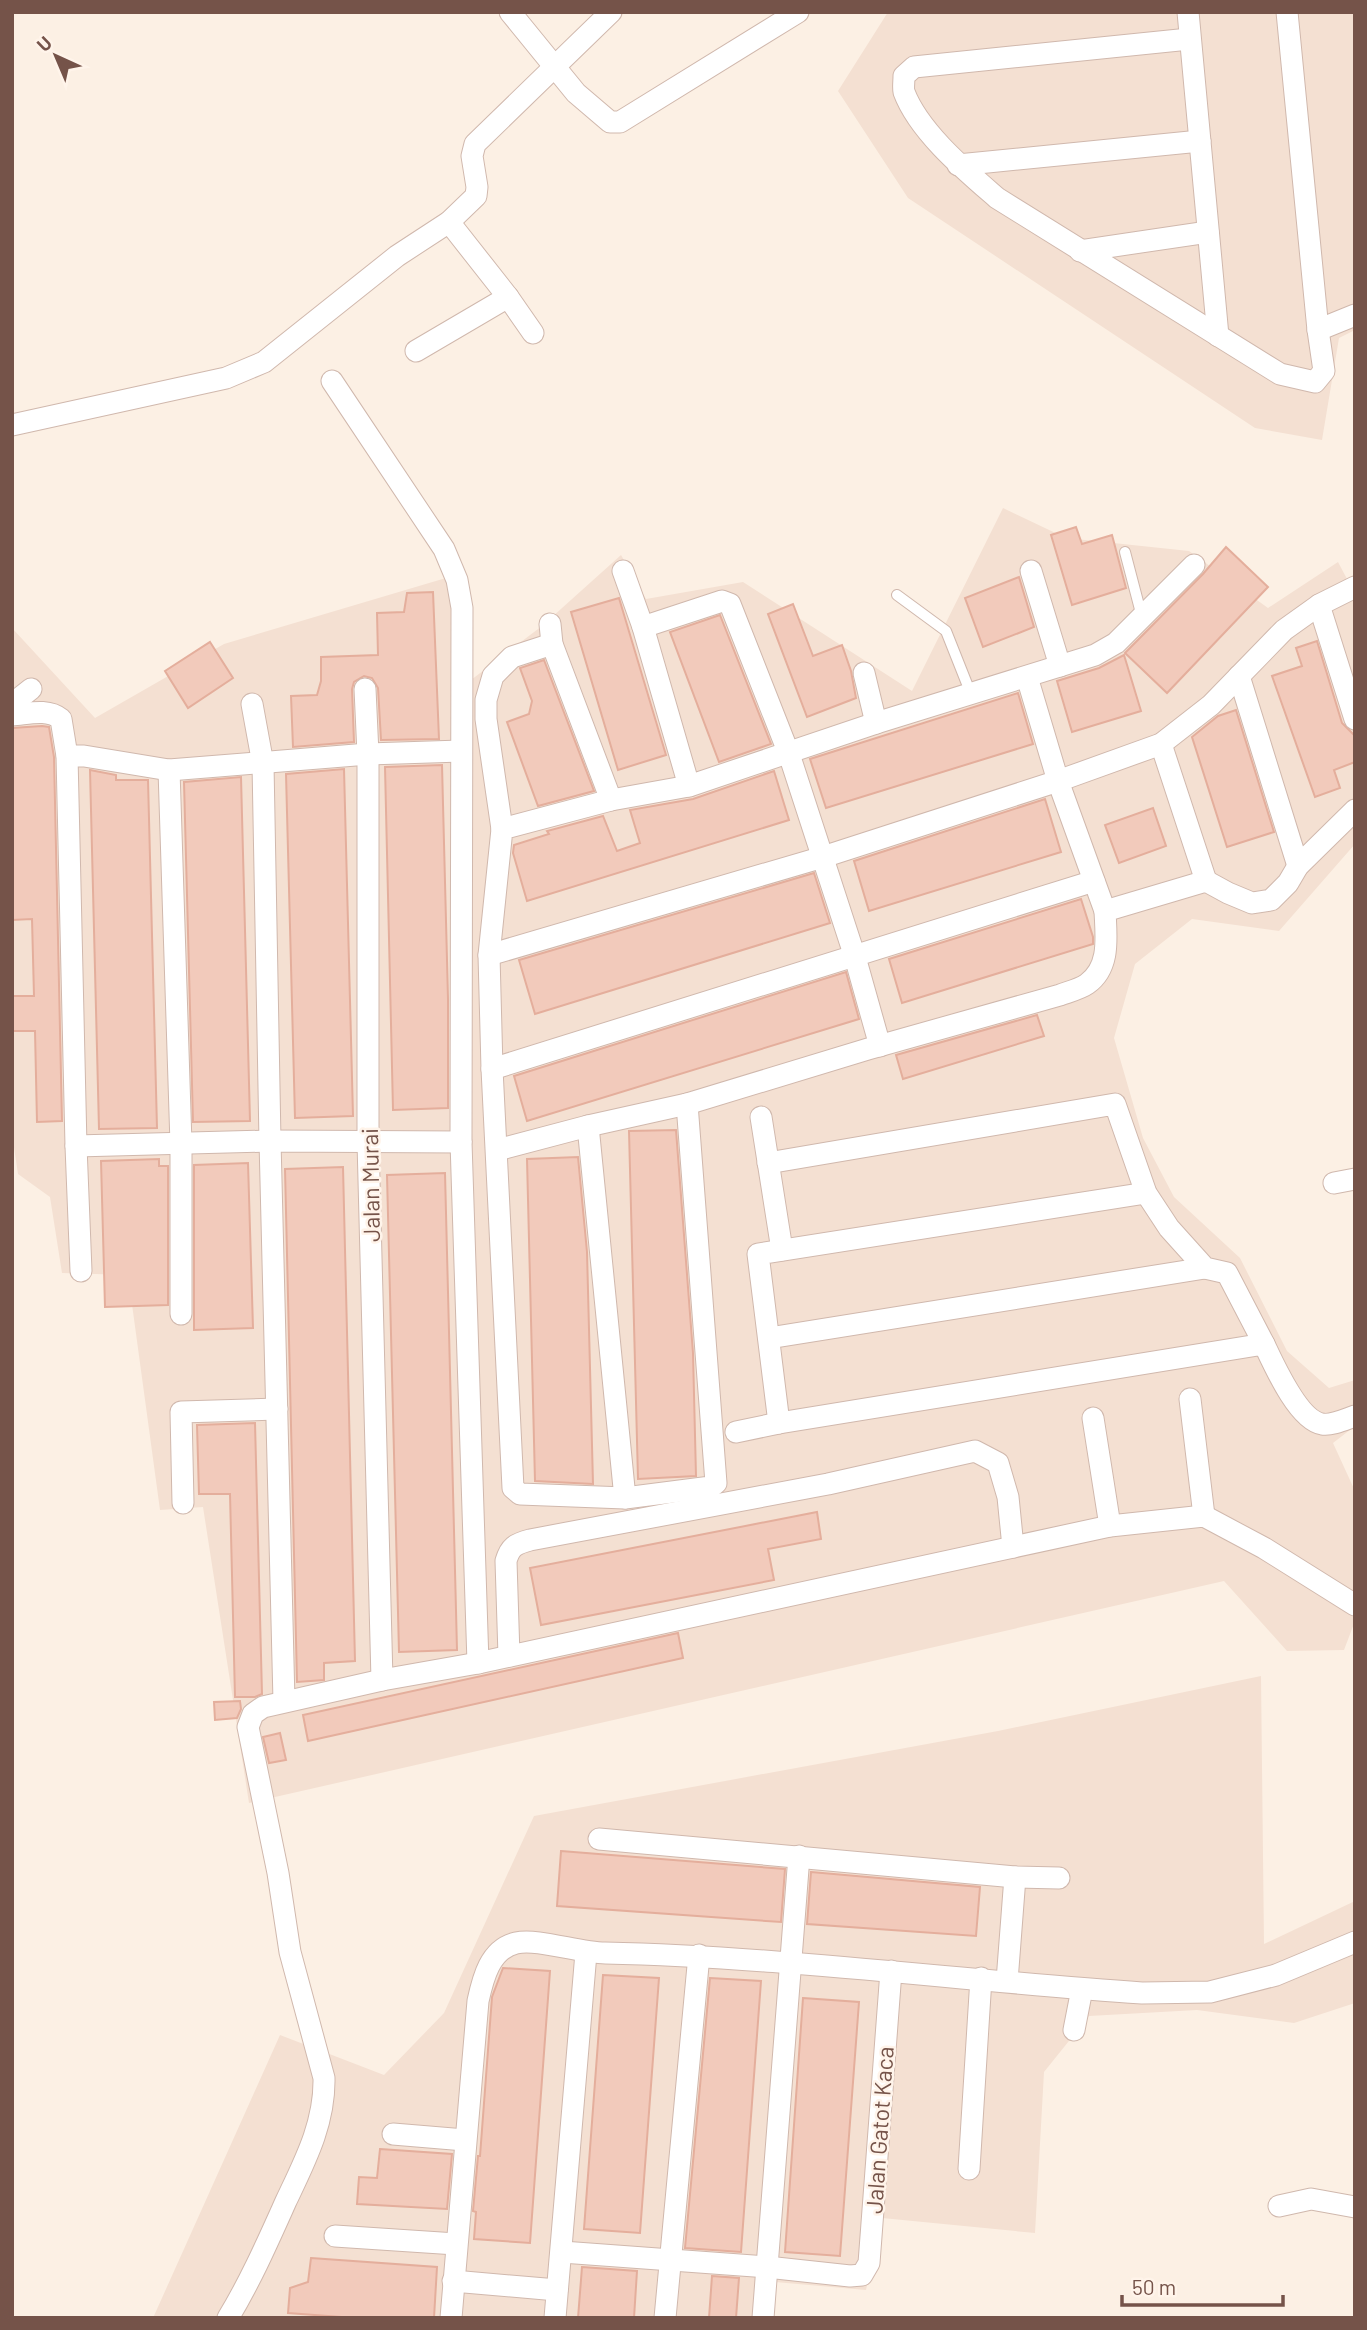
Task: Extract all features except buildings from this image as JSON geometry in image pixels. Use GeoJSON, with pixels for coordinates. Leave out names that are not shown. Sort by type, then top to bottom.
{"type":"FeatureCollection","features":[{"type":"Feature","properties":{"kind":"street"},"geometry":{"type":"LineString","coordinates":[[510,12],[576,93],[605,120],[620,122],[798,12]]}},
{"type":"Feature","properties":{"kind":"street"},"geometry":{"type":"LineString","coordinates":[[12,425],[226,378],[264,362],[397,256],[449,222],[476,196],[472,156],[475,144],[611,12]]}},
{"type":"Feature","properties":{"kind":"street"},"geometry":{"type":"LineString","coordinates":[[1188,12],[1218,336]]}},
{"type":"Feature","properties":{"kind":"street"},"geometry":{"type":"LineString","coordinates":[[1189,39],[914,67],[904,76],[903,90],[925,125],[958,165],[997,198],[1280,374],[1315,382],[1324,370],[1287,12]]}},
{"type":"Feature","properties":{"kind":"street"},"geometry":{"type":"LineString","coordinates":[[958,165],[1200,141]]}},
{"type":"Feature","properties":{"kind":"street"},"geometry":{"type":"LineString","coordinates":[[449,222],[533,333]]}},
{"type":"Feature","properties":{"kind":"street"},"geometry":{"type":"LineString","coordinates":[[1080,251],[1208,232]]}},
{"type":"Feature","properties":{"kind":"street"},"geometry":{"type":"LineString","coordinates":[[416,351],[508,297]]}},
{"type":"Feature","properties":{"kind":"street"},"geometry":{"type":"LineString","coordinates":[[1318,330],[1355,315]]}},
{"type":"Feature","properties":{"kind":"street"},"geometry":{"type":"LineString","coordinates":[[332,381],[444,548],[457,580],[462,608],[461,1142],[478,1663]]}},
{"type":"Feature","properties":{"kind":"street"},"geometry":{"type":"LineString","coordinates":[[502,829],[611,800],[689,786],[1095,654],[1116,643],[1194,565]]}},
{"type":"Feature","properties":{"kind":"street"},"geometry":{"type":"LineString","coordinates":[[623,570],[643,627],[689,786]]}},
{"type":"Feature","properties":{"kind":"street"},"geometry":{"type":"LineString","coordinates":[[1031,571],[1060,666]]}},
{"type":"Feature","properties":{"kind":"street"},"geometry":{"type":"LineString","coordinates":[[489,955],[822,857],[1059,781],[1161,744],[1211,705],[1284,630],[1319,605],[1350,590]]}},
{"type":"Feature","properties":{"kind":"street"},"geometry":{"type":"LineString","coordinates":[[643,627],[722,601],[730,604],[789,754],[855,957],[880,1046]]}},
{"type":"Feature","properties":{"kind":"street"},"geometry":{"type":"LineString","coordinates":[[1319,605],[1355,719]]}},
{"type":"Feature","properties":{"kind":"street"},"geometry":{"type":"LineString","coordinates":[[611,800],[551,634],[512,657],[493,676],[486,700],[486,719],[502,829],[489,955],[492,1069],[513,1488],[520,1494],[625,1497],[711,1487],[716,1483],[687,1104]]}},
{"type":"Feature","properties":{"kind":"street"},"geometry":{"type":"LineString","coordinates":[[864,673],[876,723]]}},
{"type":"Feature","properties":{"kind":"street"},"geometry":{"type":"LineString","coordinates":[[1239,676],[1298,866]]}},
{"type":"Feature","properties":{"kind":"street"},"geometry":{"type":"LineString","coordinates":[[497,1150],[687,1104],[1060,995],[1087,984],[1102,965],[1107,947],[1105,911],[1059,781],[1027,677]]}},
{"type":"Feature","properties":{"kind":"street"},"geometry":{"type":"LineString","coordinates":[[12,704],[32,689]]}},
{"type":"Feature","properties":{"kind":"street","name":"Jalan Murai"},"geometry":{"type":"LineString","coordinates":[[365,689],[368,754],[368,1142],[382,1681]]}},
{"type":"Feature","properties":{"kind":"street"},"geometry":{"type":"LineString","coordinates":[[252,704],[263,764],[284,1701]]}},
{"type":"Feature","properties":{"kind":"street"},"geometry":{"type":"LineString","coordinates":[[12,715],[47,712],[56,715],[61,719],[67,756],[81,1271]]}},
{"type":"Feature","properties":{"kind":"street"},"geometry":{"type":"LineString","coordinates":[[1161,744],[1206,881]]}},
{"type":"Feature","properties":{"kind":"street"},"geometry":{"type":"LineString","coordinates":[[67,756],[169,770],[368,754],[461,751]]}},
{"type":"Feature","properties":{"kind":"street"},"geometry":{"type":"LineString","coordinates":[[169,770],[181,1144],[181,1314]]}},
{"type":"Feature","properties":{"kind":"street"},"geometry":{"type":"LineString","coordinates":[[1105,911],[1206,881],[1252,903],[1271,900],[1298,866],[1355,810]]}},
{"type":"Feature","properties":{"kind":"street"},"geometry":{"type":"LineString","coordinates":[[492,1069],[1094,881]]}},
{"type":"Feature","properties":{"kind":"street"},"geometry":{"type":"LineString","coordinates":[[768,1163],[1115,1104],[1146,1193],[1169,1228],[1205,1268]]}},
{"type":"Feature","properties":{"kind":"street"},"geometry":{"type":"LineString","coordinates":[[761,1117],[782,1250]]}},
{"type":"Feature","properties":{"kind":"street"},"geometry":{"type":"LineString","coordinates":[[588,1126],[625,1497]]}},
{"type":"Feature","properties":{"kind":"street"},"geometry":{"type":"LineString","coordinates":[[76,1146],[270,1141],[461,1142]]}},
{"type":"Feature","properties":{"kind":"street"},"geometry":{"type":"LineString","coordinates":[[1334,1183],[1355,1179]]}},
{"type":"Feature","properties":{"kind":"street"},"geometry":{"type":"LineString","coordinates":[[779,1423],[758,1254],[1146,1193]]}},
{"type":"Feature","properties":{"kind":"street"},"geometry":{"type":"LineString","coordinates":[[769,1338],[1205,1268],[1227,1273],[1279,1376],[1308,1418],[1324,1425],[1355,1416]]}},
{"type":"Feature","properties":{"kind":"street"},"geometry":{"type":"LineString","coordinates":[[736,1432],[1264,1344]]}},
{"type":"Feature","properties":{"kind":"street"},"geometry":{"type":"LineString","coordinates":[[1190,1399],[1204,1516]]}},
{"type":"Feature","properties":{"kind":"street"},"geometry":{"type":"LineString","coordinates":[[183,1503],[181,1412],[277,1409]]}},
{"type":"Feature","properties":{"kind":"street"},"geometry":{"type":"LineString","coordinates":[[1093,1418],[1110,1526]]}},
{"type":"Feature","properties":{"kind":"street"},"geometry":{"type":"LineString","coordinates":[[509,1656],[506,1561],[509,1549],[530,1540],[828,1484],[975,1451],[998,1463],[1007,1497],[1013,1547]]}},
{"type":"Feature","properties":{"kind":"street"},"geometry":{"type":"LineString","coordinates":[[228,2318],[252,2278],[316,2136],[325,2098],[324,2078],[290,1952],[278,1873],[248,1727],[253,1714],[262,1707],[1110,1526],[1204,1516],[1264,1548],[1355,1605]]}},
{"type":"Feature","properties":{"kind":"street"},"geometry":{"type":"LineString","coordinates":[[599,1839],[1015,1877],[1059,1878]]}},
{"type":"Feature","properties":{"kind":"street"},"geometry":{"type":"LineString","coordinates":[[763,2318],[799,1856]]}},
{"type":"Feature","properties":{"kind":"street"},"geometry":{"type":"LineString","coordinates":[[1007,1981],[1015,1877]]}},
{"type":"Feature","properties":{"kind":"street"},"geometry":{"type":"LineString","coordinates":[[451,2318],[478,2001],[492,1959],[502,1948],[528,1941],[586,1953],[699,1955],[1142,1993],[1210,1992],[1276,1975],[1355,1942]]}},
{"type":"Feature","properties":{"kind":"street"},"geometry":{"type":"LineString","coordinates":[[555,2318],[586,1953]]}},
{"type":"Feature","properties":{"kind":"street"},"geometry":{"type":"LineString","coordinates":[[665,2318],[699,1955]]}},
{"type":"Feature","properties":{"kind":"street","name":"Jalan Gatot Kaca"},"geometry":{"type":"LineString","coordinates":[[767,2267],[850,2276],[862,2275],[869,2263],[891,1971]]}},
{"type":"Feature","properties":{"kind":"street"},"geometry":{"type":"LineString","coordinates":[[970,2169],[981,1979]]}},
{"type":"Feature","properties":{"kind":"street"},"geometry":{"type":"LineString","coordinates":[[1074,2030],[1082,1989]]}},
{"type":"Feature","properties":{"kind":"street"},"geometry":{"type":"LineString","coordinates":[[393,2134],[465,2140]]}},
{"type":"Feature","properties":{"kind":"street"},"geometry":{"type":"LineString","coordinates":[[1279,2206],[1311,2199],[1355,2207]]}},
{"type":"Feature","properties":{"kind":"street"},"geometry":{"type":"LineString","coordinates":[[335,2235],[456,2244]]}},
{"type":"Feature","properties":{"kind":"street"},"geometry":{"type":"LineString","coordinates":[[562,2252],[767,2267]]}},
{"type":"Feature","properties":{"kind":"street"},"geometry":{"type":"LineString","coordinates":[[453,2281],[557,2290]]}},
{"type":"Feature","properties":{"kind":"lane"},"geometry":{"type":"LineString","coordinates":[[1125,552],[1142,619]]}},
{"type":"Feature","properties":{"kind":"lane"},"geometry":{"type":"LineString","coordinates":[[897,595],[946,631],[971,694]]}},
{"type":"Feature","properties":{"kind":"shaded area"},"geometry":{"type":"Polygon","coordinates":[[[888,12],[1355,12],[1355,330],[1339,338],[1322,440],[1255,428],[908,198],[838,91],[888,12]]]}},
{"type":"Feature","properties":{"kind":"shaded area"},"geometry":{"type":"Polygon","coordinates":[[[1003,508],[1066,538],[1189,551],[1268,608],[1338,562],[1355,594],[1355,844],[1279,931],[1192,919],[1135,964],[1114,1038],[1143,1138],[1174,1197],[1240,1258],[1287,1351],[1329,1388],[1355,1380],[1355,1426],[1333,1443],[1355,1491],[1355,1621],[1344,1650],[1287,1651],[1224,1581],[249,1803],[203,1507],[160,1510],[128,1275],[62,1273],[50,1197],[18,1174],[12,1134],[12,628],[95,718],[224,644],[456,575],[471,680],[542,626],[621,555],[646,599],[743,582],[912,691],[1003,508]]]}},
{"type":"Feature","properties":{"kind":"shaded area"},"geometry":{"type":"Polygon","coordinates":[[[1261,1676],[1264,1944],[1355,1901],[1355,2003],[1294,2023],[1197,2010],[1089,2016],[1044,2072],[1035,2233],[882,2218],[866,2290],[775,2282],[770,2318],[153,2318],[280,2035],[384,2075],[444,2013],[534,1816],[998,1731],[1261,1676]]]}}]}
